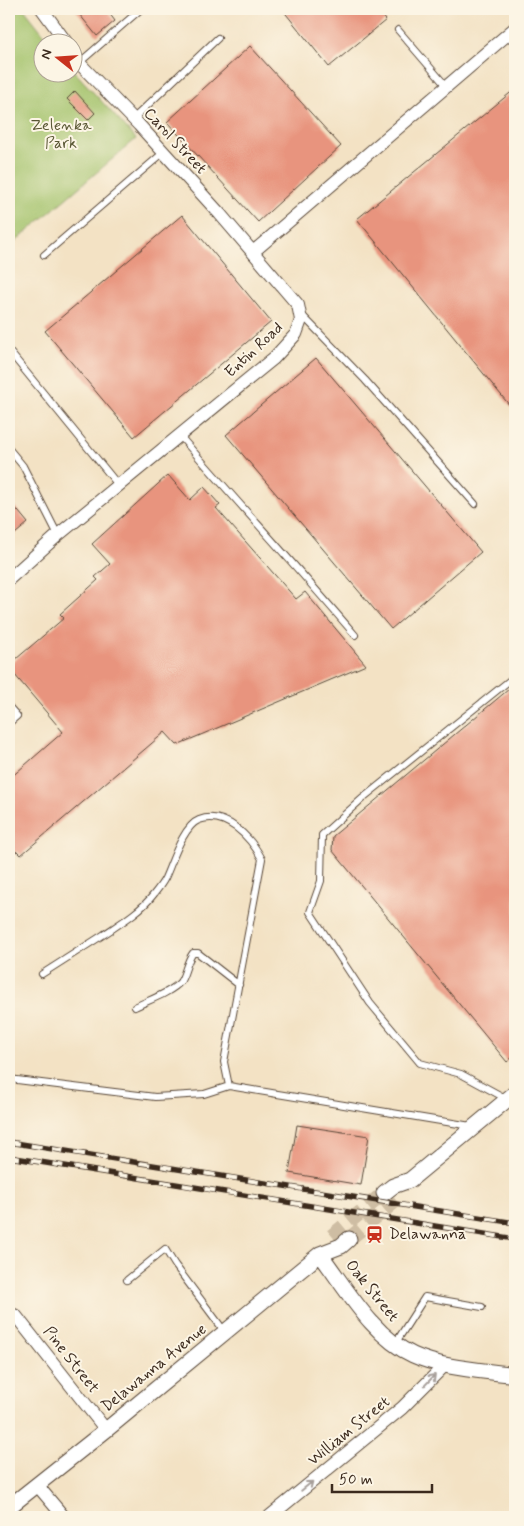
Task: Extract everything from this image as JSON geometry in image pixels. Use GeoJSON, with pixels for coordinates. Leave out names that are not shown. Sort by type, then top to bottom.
{"type":"FeatureCollection","features":[{"type":"Feature","properties":{"kind":"street"},"geometry":{"type":"LineString","coordinates":[[42,9],[59,32]]}},
{"type":"Feature","properties":{"kind":"street"},"geometry":{"type":"LineString","coordinates":[[253,252],[515,28]]}},
{"type":"Feature","properties":{"kind":"street","name":"Carol Street"},"geometry":{"type":"LineString","coordinates":[[82,64],[164,152],[253,252]]}},
{"type":"Feature","properties":{"kind":"street","name":"Entin Road"},"geometry":{"type":"LineString","coordinates":[[9,579],[58,535],[274,358],[296,334],[302,320],[298,305],[253,252]]}},
{"type":"Feature","properties":{"kind":"street"},"geometry":{"type":"LineString","coordinates":[[384,1193],[393,1186],[410,1180],[512,1096]]}},
{"type":"Feature","properties":{"kind":"street"},"geometry":{"type":"LineString","coordinates":[[401,1196],[410,1180]]}},
{"type":"Feature","properties":{"kind":"street","name":"Delawanna Avenue"},"geometry":{"type":"LineString","coordinates":[[9,1507],[320,1254],[332,1236]]}},
{"type":"Feature","properties":{"kind":"street","name":"Delawanna Avenue"},"geometry":{"type":"LineString","coordinates":[[320,1254],[341,1246],[349,1239]]}},
{"type":"Feature","properties":{"kind":"street","name":"Oak Street"},"geometry":{"type":"LineString","coordinates":[[320,1254],[371,1322],[395,1344],[413,1355],[445,1365],[515,1375]]}},
{"type":"Feature","properties":{"kind":"street","name":"Pine Street"},"geometry":{"type":"LineString","coordinates":[[9,1313],[16,1316],[106,1430]]}},
{"type":"Feature","properties":{"kind":"street","name":"William Street"},"geometry":{"type":"LineString","coordinates":[[269,1517],[402,1408],[445,1365]]}},
{"type":"Feature","properties":{"kind":"street"},"geometry":{"type":"LineString","coordinates":[[37,1485],[64,1517]]}},
{"type":"Feature","properties":{"kind":"lane"},"geometry":{"type":"LineString","coordinates":[[82,54],[142,9]]}},
{"type":"Feature","properties":{"kind":"lane"},"geometry":{"type":"LineString","coordinates":[[398,30],[447,87]]}},
{"type":"Feature","properties":{"kind":"lane"},"geometry":{"type":"LineString","coordinates":[[133,119],[218,38]]}},
{"type":"Feature","properties":{"kind":"lane"},"geometry":{"type":"LineString","coordinates":[[44,255],[164,152]]}},
{"type":"Feature","properties":{"kind":"lane"},"geometry":{"type":"LineString","coordinates":[[300,313],[365,380],[475,504]]}},
{"type":"Feature","properties":{"kind":"lane"},"geometry":{"type":"LineString","coordinates":[[9,351],[119,486]]}},
{"type":"Feature","properties":{"kind":"lane"},"geometry":{"type":"LineString","coordinates":[[180,436],[356,635]]}},
{"type":"Feature","properties":{"kind":"lane"},"geometry":{"type":"LineString","coordinates":[[9,449],[23,466],[58,535]]}},
{"type":"Feature","properties":{"kind":"lane"},"geometry":{"type":"LineString","coordinates":[[512,1096],[461,1074],[420,1064],[370,1003],[310,912],[321,881],[322,835],[363,798],[515,676]]}},
{"type":"Feature","properties":{"kind":"lane"},"geometry":{"type":"LineString","coordinates":[[9,707],[17,716],[9,723]]}},
{"type":"Feature","properties":{"kind":"lane"},"geometry":{"type":"LineString","coordinates":[[42,974],[119,924],[152,896],[164,881],[186,831],[197,821],[211,818],[228,823],[242,832],[254,844],[262,859],[224,1062],[229,1086]]}},
{"type":"Feature","properties":{"kind":"lane"},"geometry":{"type":"LineString","coordinates":[[135,1007],[181,982],[185,968],[193,954],[198,954],[239,985]]}},
{"type":"Feature","properties":{"kind":"lane"},"geometry":{"type":"LineString","coordinates":[[9,1079],[155,1097],[204,1094],[229,1086],[475,1126]]}},
{"type":"Feature","properties":{"kind":"lane"},"geometry":{"type":"LineString","coordinates":[[127,1280],[165,1249],[225,1332]]}},
{"type":"Feature","properties":{"kind":"lane"},"geometry":{"type":"LineString","coordinates":[[395,1344],[425,1297],[482,1307]]}},
{"type":"Feature","properties":{"kind":"green space","name":"Zelenka Park"},"geometry":{"type":"Polygon","coordinates":[[[9,9],[24,9],[42,32],[32,32],[32,82],[82,82],[82,80],[136,139],[9,247],[9,9]]]}},
{"type":"Feature","properties":{"kind":"building"},"geometry":{"type":"Polygon","coordinates":[[[75,9],[106,9],[115,21],[97,36],[75,9]]]}},
{"type":"Feature","properties":{"kind":"building"},"geometry":{"type":"Polygon","coordinates":[[[282,9],[377,9],[386,20],[329,67],[282,9]]]}},
{"type":"Feature","properties":{"kind":"building"},"geometry":{"type":"Polygon","coordinates":[[[250,46],[341,146],[258,222],[167,122],[250,46]]]}},
{"type":"Feature","properties":{"kind":"building"},"geometry":{"type":"Polygon","coordinates":[[[515,89],[515,412],[357,219],[515,89]]]}},
{"type":"Feature","properties":{"kind":"building"},"geometry":{"type":"Polygon","coordinates":[[[75,91],[95,113],[88,120],[67,99],[75,91]]]}},
{"type":"Feature","properties":{"kind":"building"},"geometry":{"type":"Polygon","coordinates":[[[182,215],[271,322],[134,437],[45,331],[182,215]]]}},
{"type":"Feature","properties":{"kind":"building"},"geometry":{"type":"Polygon","coordinates":[[[316,358],[481,552],[391,629],[226,435],[316,358]]]}},
{"type":"Feature","properties":{"kind":"building"},"geometry":{"type":"Polygon","coordinates":[[[168,475],[190,500],[204,487],[220,505],[216,508],[296,599],[305,592],[366,665],[177,745],[165,732],[21,855],[17,851],[9,858],[9,779],[63,732],[9,668],[9,665],[64,618],[60,614],[98,580],[95,577],[110,564],[92,544],[168,475]]]}},
{"type":"Feature","properties":{"kind":"building"},"geometry":{"type":"Polygon","coordinates":[[[9,500],[28,523],[9,539],[9,500]]]}},
{"type":"Feature","properties":{"kind":"building"},"geometry":{"type":"Polygon","coordinates":[[[515,684],[515,1055],[507,1062],[332,850],[333,836],[515,684]]]}},
{"type":"Feature","properties":{"kind":"building"},"geometry":{"type":"Polygon","coordinates":[[[297,1125],[369,1136],[361,1185],[289,1173],[297,1125]]]}},
{"type":"Feature","properties":{"kind":"tunnel"},"geometry":{"type":"LineString","coordinates":[[332,1236],[384,1193]]}},
{"type":"Feature","properties":{"kind":"tunnel"},"geometry":{"type":"LineString","coordinates":[[349,1239],[401,1196]]}},
{"type":"Feature","properties":{"kind":"railway"},"geometry":{"type":"LineString","coordinates":[[9,1142],[515,1223]]}},
{"type":"Feature","properties":{"kind":"railway"},"geometry":{"type":"LineString","coordinates":[[9,1157],[515,1239]]}},
{"type":"Feature","properties":{"kind":"place","name":"Delawanna"},"geometry":{"type":"Point","coordinates":[375,1234]}}]}
